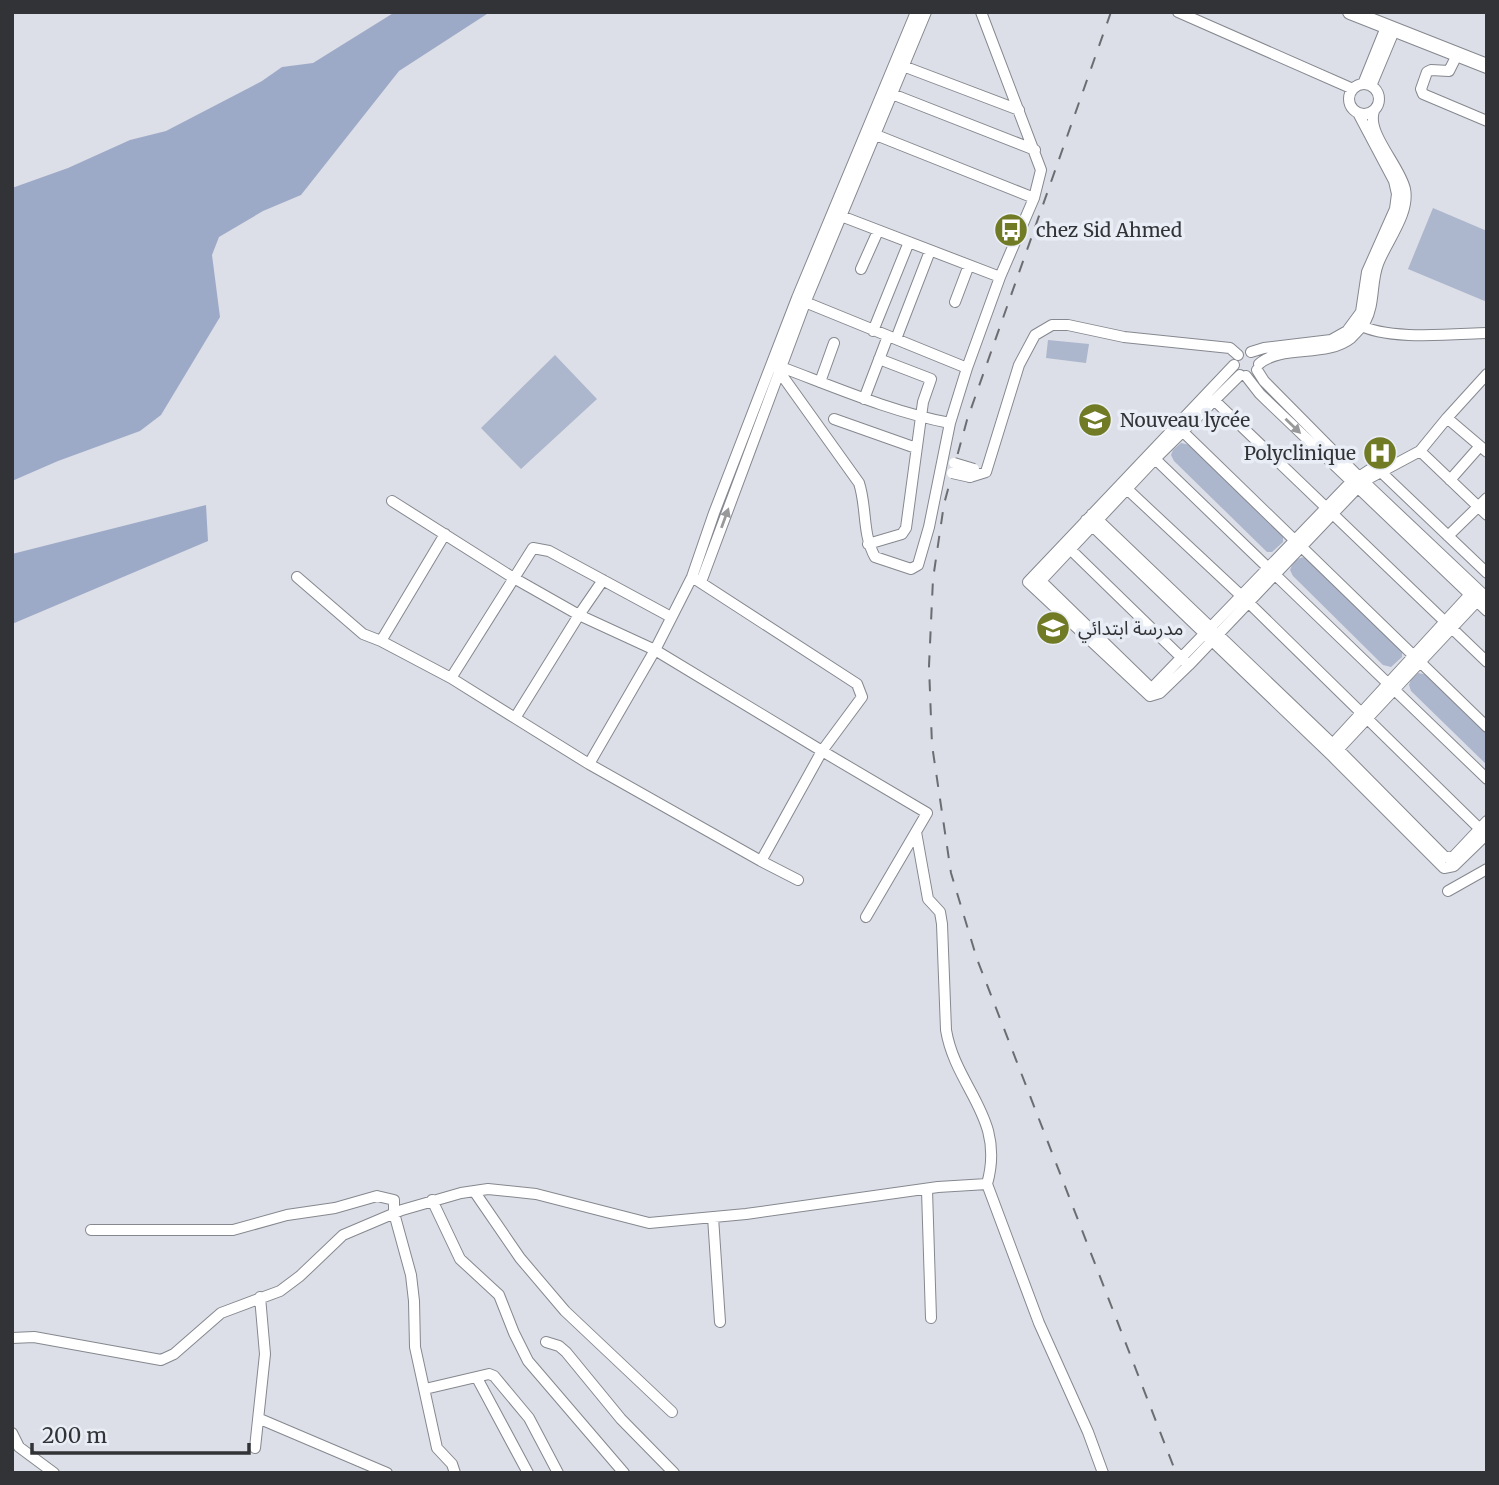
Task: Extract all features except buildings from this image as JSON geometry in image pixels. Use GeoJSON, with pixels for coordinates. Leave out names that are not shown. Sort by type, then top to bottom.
{"type":"FeatureCollection","features":[{"type":"Feature","properties":{"kind":"main road"},"geometry":{"type":"LineString","coordinates":[[1350,12],[1487,66]]}},
{"type":"Feature","properties":{"kind":"street"},"geometry":{"type":"LineString","coordinates":[[801,301],[841,216],[870,133],[892,94],[903,66],[916,12]]}},
{"type":"Feature","properties":{"kind":"street"},"geometry":{"type":"LineString","coordinates":[[589,764],[671,617],[697,580],[801,301],[911,35],[926,12]]}},
{"type":"Feature","properties":{"kind":"street"},"geometry":{"type":"LineString","coordinates":[[778,367],[859,482],[863,494],[868,544],[875,556],[911,569],[918,565],[947,467],[950,424],[967,368],[1000,277],[1034,198],[1041,170],[981,12]]}},
{"type":"Feature","properties":{"kind":"street"},"geometry":{"type":"LineString","coordinates":[[1178,12],[1362,86],[1379,97],[1372,115],[1376,130],[1401,180],[1405,197],[1402,212],[1377,265],[1370,307],[1341,344],[1281,355],[1258,367],[1252,375],[1239,368]]}},
{"type":"Feature","properties":{"kind":"street"},"geometry":{"type":"LineString","coordinates":[[1358,325],[1364,303],[1367,272],[1397,201],[1394,181],[1350,102],[1362,86],[1390,29]]}},
{"type":"Feature","properties":{"kind":"street"},"geometry":{"type":"LineString","coordinates":[[1457,55],[1449,71],[1427,72],[1421,89],[1423,94],[1487,121]]}},
{"type":"Feature","properties":{"kind":"street"},"geometry":{"type":"LineString","coordinates":[[903,66],[1019,110]]}},
{"type":"Feature","properties":{"kind":"street"},"geometry":{"type":"LineString","coordinates":[[892,94],[1035,150]]}},
{"type":"Feature","properties":{"kind":"street"},"geometry":{"type":"LineString","coordinates":[[1358,113],[1374,111]]}},
{"type":"Feature","properties":{"kind":"street"},"geometry":{"type":"LineString","coordinates":[[870,133],[1034,198]]}},
{"type":"Feature","properties":{"kind":"street"},"geometry":{"type":"LineString","coordinates":[[841,216],[1000,277]]}},
{"type":"Feature","properties":{"kind":"street"},"geometry":{"type":"LineString","coordinates":[[861,268],[878,230]]}},
{"type":"Feature","properties":{"kind":"street"},"geometry":{"type":"LineString","coordinates":[[873,331],[909,242]]}},
{"type":"Feature","properties":{"kind":"street"},"geometry":{"type":"LineString","coordinates":[[864,399],[879,359],[892,338],[930,251]]}},
{"type":"Feature","properties":{"kind":"street"},"geometry":{"type":"LineString","coordinates":[[955,302],[969,265]]}},
{"type":"Feature","properties":{"kind":"street"},"geometry":{"type":"LineString","coordinates":[[801,301],[967,368]]}},
{"type":"Feature","properties":{"kind":"street"},"geometry":{"type":"LineString","coordinates":[[947,467],[972,473],[989,463],[1019,365],[1035,335],[1052,326],[1068,325],[1124,337],[1230,348],[1239,368],[1259,394],[1358,482],[1478,595],[1487,611]]}},
{"type":"Feature","properties":{"kind":"street"},"geometry":{"type":"LineString","coordinates":[[1180,429],[1214,401],[1239,368],[1244,352],[1331,340],[1358,325],[1391,334],[1487,333]]}},
{"type":"Feature","properties":{"kind":"street"},"geometry":{"type":"LineString","coordinates":[[820,382],[834,343]]}},
{"type":"Feature","properties":{"kind":"street"},"geometry":{"type":"LineString","coordinates":[[1251,352],[1257,357],[1264,381],[1358,482]]}},
{"type":"Feature","properties":{"kind":"street"},"geometry":{"type":"LineString","coordinates":[[868,544],[902,534],[906,528],[923,402],[931,379],[879,359]]}},
{"type":"Feature","properties":{"kind":"street"},"geometry":{"type":"LineString","coordinates":[[778,367],[864,399],[950,424]]}},
{"type":"Feature","properties":{"kind":"street"},"geometry":{"type":"LineString","coordinates":[[697,580],[714,513],[778,367]]}},
{"type":"Feature","properties":{"kind":"street"},"geometry":{"type":"LineString","coordinates":[[1239,368],[1028,582],[1037,584],[1150,696],[1160,693],[1186,661],[1358,482],[1424,447]]}},
{"type":"Feature","properties":{"kind":"street"},"geometry":{"type":"LineString","coordinates":[[1358,482],[1424,447],[1487,374]]}},
{"type":"Feature","properties":{"kind":"street"},"geometry":{"type":"LineString","coordinates":[[1477,384],[1487,393]]}},
{"type":"Feature","properties":{"kind":"street"},"geometry":{"type":"LineString","coordinates":[[1214,401],[1487,662]]}},
{"type":"Feature","properties":{"kind":"street"},"geometry":{"type":"LineString","coordinates":[[1447,418],[1483,449],[1450,480]]}},
{"type":"Feature","properties":{"kind":"street"},"geometry":{"type":"LineString","coordinates":[[834,419],[916,448]]}},
{"type":"Feature","properties":{"kind":"street"},"geometry":{"type":"LineString","coordinates":[[1180,429],[1487,727]]}},
{"type":"Feature","properties":{"kind":"street"},"geometry":{"type":"LineString","coordinates":[[1424,447],[1450,480],[1487,515]]}},
{"type":"Feature","properties":{"kind":"street"},"geometry":{"type":"LineString","coordinates":[[1037,584],[1070,549],[1092,520],[1128,489],[1153,456]]}},
{"type":"Feature","properties":{"kind":"street"},"geometry":{"type":"LineString","coordinates":[[1153,456],[1487,779]]}},
{"type":"Feature","properties":{"kind":"street"},"geometry":{"type":"LineString","coordinates":[[1381,472],[1487,573]]}},
{"type":"Feature","properties":{"kind":"street"},"geometry":{"type":"LineString","coordinates":[[1092,520],[1444,856],[1454,856],[1485,830],[1128,489]]}},
{"type":"Feature","properties":{"kind":"street"},"geometry":{"type":"LineString","coordinates":[[1448,536],[1487,498]]}},
{"type":"Feature","properties":{"kind":"street"},"geometry":{"type":"LineString","coordinates":[[392,501],[513,577],[579,615],[654,650],[927,813],[866,917]]}},
{"type":"Feature","properties":{"kind":"street"},"geometry":{"type":"LineString","coordinates":[[381,642],[445,534]]}},
{"type":"Feature","properties":{"kind":"street"},"geometry":{"type":"LineString","coordinates":[[1271,572],[1284,566],[1299,543]]}},
{"type":"Feature","properties":{"kind":"street"},"geometry":{"type":"LineString","coordinates":[[451,678],[533,548],[539,548],[603,580],[671,617]]}},
{"type":"Feature","properties":{"kind":"street"},"geometry":{"type":"LineString","coordinates":[[1070,549],[1186,661]]}},
{"type":"Feature","properties":{"kind":"street"},"geometry":{"type":"LineString","coordinates":[[297,577],[363,634],[451,678],[589,764],[799,880]]}},
{"type":"Feature","properties":{"kind":"street"},"geometry":{"type":"LineString","coordinates":[[515,718],[603,580]]}},
{"type":"Feature","properties":{"kind":"street"},"geometry":{"type":"LineString","coordinates":[[697,580],[857,684],[862,697],[822,751],[761,861]]}},
{"type":"Feature","properties":{"kind":"street"},"geometry":{"type":"LineString","coordinates":[[1332,750],[1478,595]]}},
{"type":"Feature","properties":{"kind":"street"},"geometry":{"type":"LineString","coordinates":[[916,832],[928,899],[940,912],[942,924],[948,1046],[986,1120],[991,1136],[992,1165],[987,1184],[1038,1323],[1104,1473]]}},
{"type":"Feature","properties":{"kind":"street"},"geometry":{"type":"LineString","coordinates":[[1448,891],[1487,870]]}},
{"type":"Feature","properties":{"kind":"street"},"geometry":{"type":"LineString","coordinates":[[12,1338],[34,1337],[161,1360],[174,1354],[221,1313],[280,1291],[343,1235],[432,1200],[474,1191],[507,1190],[536,1194],[649,1223],[987,1184]]}},
{"type":"Feature","properties":{"kind":"street"},"geometry":{"type":"LineString","coordinates":[[928,1190],[930,1318]]}},
{"type":"Feature","properties":{"kind":"street"},"geometry":{"type":"LineString","coordinates":[[474,1191],[520,1258],[565,1311],[672,1412]]}},
{"type":"Feature","properties":{"kind":"street"},"geometry":{"type":"LineString","coordinates":[[91,1230],[233,1230],[287,1215],[335,1208],[377,1196],[394,1200],[394,1213],[411,1275],[415,1347],[437,1448],[452,1464],[455,1473]]}},
{"type":"Feature","properties":{"kind":"street"},"geometry":{"type":"LineString","coordinates":[[432,1200],[460,1259],[499,1295],[528,1361],[624,1473]]}},
{"type":"Feature","properties":{"kind":"street"},"geometry":{"type":"LineString","coordinates":[[713,1217],[720,1322]]}},
{"type":"Feature","properties":{"kind":"street"},"geometry":{"type":"LineString","coordinates":[[255,1448],[265,1354],[260,1297]]}},
{"type":"Feature","properties":{"kind":"street"},"geometry":{"type":"LineString","coordinates":[[546,1342],[559,1346],[566,1352],[621,1419],[674,1473]]}},
{"type":"Feature","properties":{"kind":"street"},"geometry":{"type":"LineString","coordinates":[[425,1389],[489,1374],[507,1390],[528,1418],[558,1473]]}},
{"type":"Feature","properties":{"kind":"street"},"geometry":{"type":"LineString","coordinates":[[477,1378],[528,1473]]}},
{"type":"Feature","properties":{"kind":"street"},"geometry":{"type":"LineString","coordinates":[[260,1419],[387,1473]]}},
{"type":"Feature","properties":{"kind":"street"},"geometry":{"type":"LineString","coordinates":[[12,1433],[19,1447],[54,1473]]}},
{"type":"Feature","properties":{"kind":"shaded area"},"geometry":{"type":"Polygon","coordinates":[[[395,12],[490,12],[399,71],[301,195],[263,211],[219,237],[212,255],[220,317],[161,415],[140,431],[12,481],[12,188],[68,168],[130,140],[166,131],[262,81],[282,67],[313,63],[395,12]]]}},
{"type":"Feature","properties":{"kind":"shaded area"},"geometry":{"type":"Polygon","coordinates":[[[1433,208],[1487,231],[1487,302],[1408,269],[1433,208]]]}},
{"type":"Feature","properties":{"kind":"shaded area"},"geometry":{"type":"Polygon","coordinates":[[[1048,340],[1089,344],[1086,363],[1046,358],[1048,340]]]}},
{"type":"Feature","properties":{"kind":"shaded area"},"geometry":{"type":"Polygon","coordinates":[[[555,355],[597,399],[521,469],[481,428],[555,355]]]}},
{"type":"Feature","properties":{"kind":"shaded area"},"geometry":{"type":"Polygon","coordinates":[[[1181,443],[1190,445],[1283,534],[1283,542],[1272,552],[1267,552],[1174,461],[1171,455],[1181,443]]]}},
{"type":"Feature","properties":{"kind":"shaded area"},"geometry":{"type":"Polygon","coordinates":[[[206,505],[208,541],[12,624],[12,554],[206,505]]]}},
{"type":"Feature","properties":{"kind":"shaded area"},"geometry":{"type":"Polygon","coordinates":[[[1305,557],[1402,648],[1402,657],[1391,667],[1383,665],[1293,576],[1290,570],[1292,565],[1305,557]]]}},
{"type":"Feature","properties":{"kind":"shaded area"},"geometry":{"type":"Polygon","coordinates":[[[1418,673],[1428,675],[1487,732],[1487,765],[1411,691],[1409,685],[1418,673]]]}},
{"type":"Feature","properties":{"kind":"railway"},"geometry":{"type":"LineString","coordinates":[[1111,12],[967,420],[944,504],[933,579],[929,666],[932,745],[951,873],[977,959],[1176,1473]]}},
{"type":"Feature","properties":{"kind":"place","name":"chez Sid Ahmed"},"geometry":{"type":"Point","coordinates":[1011,230]}},
{"type":"Feature","properties":{"kind":"place","name":"Nouveau lycée"},"geometry":{"type":"Point","coordinates":[1095,420]}},
{"type":"Feature","properties":{"kind":"place","name":"Polyclinique"},"geometry":{"type":"Point","coordinates":[1380,453]}},
{"type":"Feature","properties":{"kind":"place","name":"مدرسة ابتدائي"},"geometry":{"type":"Point","coordinates":[1053,628]}}]}
